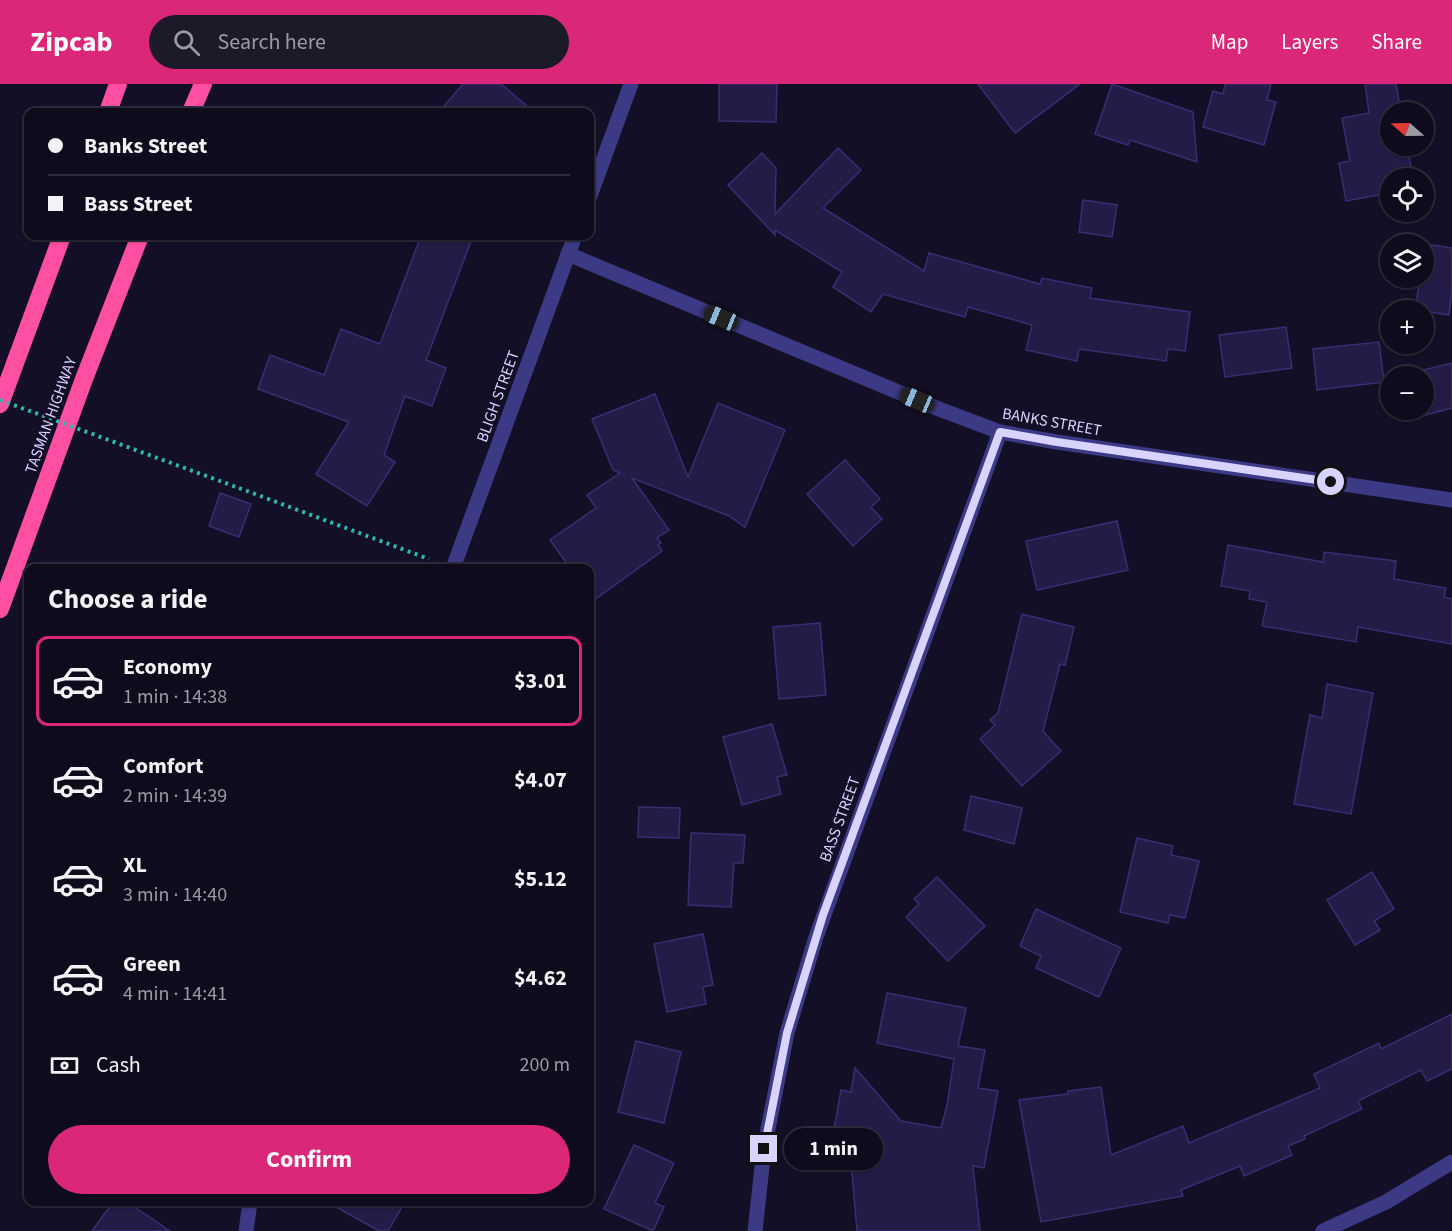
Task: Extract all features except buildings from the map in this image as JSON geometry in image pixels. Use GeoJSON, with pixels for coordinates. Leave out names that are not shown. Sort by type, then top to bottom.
{"type":"FeatureCollection","features":[{"type":"Feature","properties":{"kind":"highway"},"geometry":{"type":"LineString","coordinates":[[109,108],[118,84]]}},
{"type":"Feature","properties":{"kind":"highway"},"geometry":{"type":"LineString","coordinates":[[186,108],[195,84]]}},
{"type":"Feature","properties":{"kind":"highway"},"geometry":{"type":"LineString","coordinates":[[193,108],[202,84]]}},
{"type":"Feature","properties":{"kind":"highway"},"geometry":{"type":"LineString","coordinates":[[0,402],[61,240]]}},
{"type":"Feature","properties":{"kind":"highway","name":"TASMAN HIGHWAY"},"geometry":{"type":"LineString","coordinates":[[0,609],[84,379],[138,240]]}},
{"type":"Feature","properties":{"kind":"street"},"geometry":{"type":"LineString","coordinates":[[594,185],[631,84]]}},
{"type":"Feature","properties":{"kind":"street","name":"BLIGH STREET"},"geometry":{"type":"LineString","coordinates":[[455,564],[573,240]]}},
{"type":"Feature","properties":{"kind":"street","name":"BANKS STREET"},"geometry":{"type":"LineString","coordinates":[[568,254],[928,405],[1000,432],[1452,500]]}},
{"type":"Feature","properties":{"kind":"street","name":"BASS STREET"},"geometry":{"type":"LineString","coordinates":[[755,1231],[764,1149],[787,1033],[816,937],[1000,432]]}},
{"type":"Feature","properties":{"kind":"street"},"geometry":{"type":"LineString","coordinates":[[1323,1231],[1386,1202],[1452,1162]]}},
{"type":"Feature","properties":{"kind":"street"},"geometry":{"type":"LineString","coordinates":[[246,1231],[249,1206]]}},
{"type":"Feature","properties":{"kind":"path"},"geometry":{"type":"LineString","coordinates":[[0,402],[443,564]]}},
{"type":"Feature","properties":{"kind":"route"},"geometry":{"type":"LineString","coordinates":[[764,1149],[787,1033],[823,915],[1000,432],[1331,482]]}}]}
